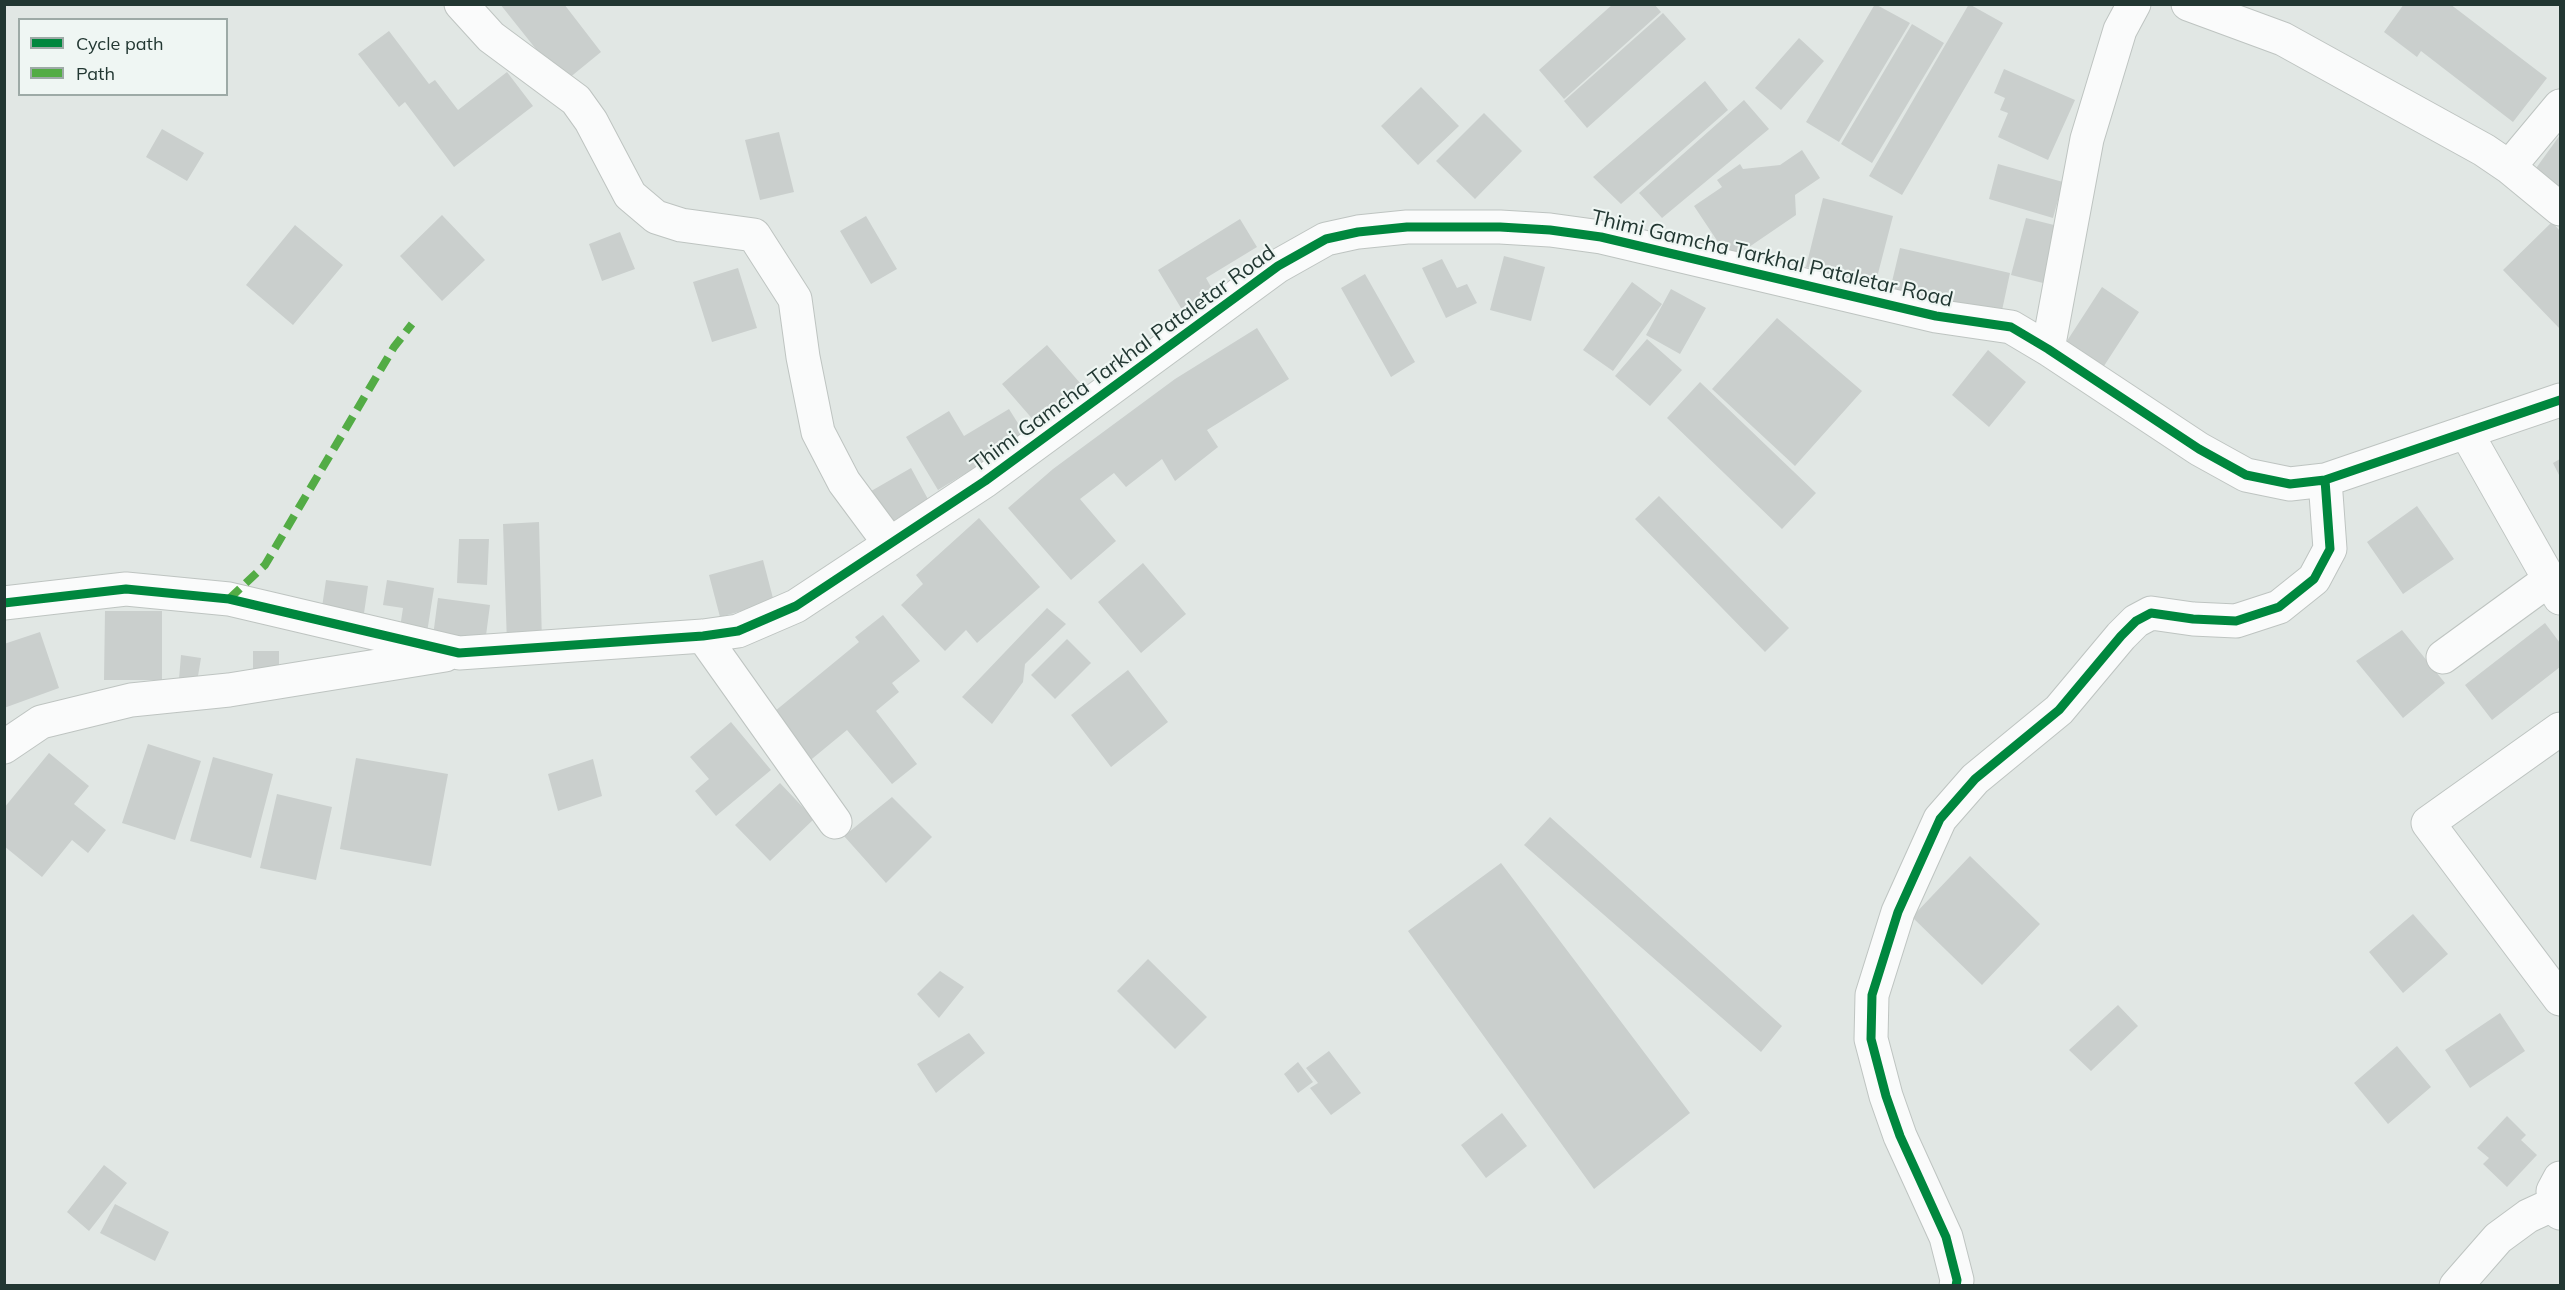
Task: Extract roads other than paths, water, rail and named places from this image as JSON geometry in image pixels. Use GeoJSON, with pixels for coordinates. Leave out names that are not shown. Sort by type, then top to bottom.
{"type":"FeatureCollection","features":[{"type":"Feature","properties":{"kind":"street"},"geometry":{"type":"LineString","coordinates":[[461,4],[491,37],[576,100],[591,121],[630,195],[656,217],[681,225],[754,235],[795,299],[803,357],[818,432],[844,482],[890,544]]}},
{"type":"Feature","properties":{"kind":"street"},"geometry":{"type":"LineString","coordinates":[[2048,349],[2087,139],[2120,30],[2134,4]]}},
{"type":"Feature","properties":{"kind":"street"},"geometry":{"type":"LineString","coordinates":[[2188,4],[2283,39],[2484,150],[2509,167],[2560,209]]}},
{"type":"Feature","properties":{"kind":"street"},"geometry":{"type":"LineString","coordinates":[[2509,167],[2560,106]]}},
{"type":"Feature","properties":{"kind":"street","name":"Thimi Gamcha Tarkhal Pataletar Road"},"geometry":{"type":"LineString","coordinates":[[4,603],[126,589],[229,599],[459,653],[703,636],[738,631],[796,606],[985,481],[1278,266],[1326,239],[1358,232],[1407,227],[1500,227],[1550,230],[1601,237],[1936,316],[2011,327],[2199,449],[2246,475],[2290,484],[2325,480],[2560,400]]}},
{"type":"Feature","properties":{"kind":"street"},"geometry":{"type":"LineString","coordinates":[[2444,657],[2555,588],[2466,432]]}},
{"type":"Feature","properties":{"kind":"street"},"geometry":{"type":"LineString","coordinates":[[1956,1286],[1957,1280],[1946,1237],[1900,1136],[1886,1096],[1871,1039],[1872,995],[1898,912],[1940,819],[1975,779],[2059,710],[2136,621],[2151,613],[2193,619],[2236,621],[2279,607],[2314,579],[2330,549],[2325,480]]}},
{"type":"Feature","properties":{"kind":"street"},"geometry":{"type":"LineString","coordinates":[[703,636],[835,822]]}},
{"type":"Feature","properties":{"kind":"street"},"geometry":{"type":"LineString","coordinates":[[4,747],[42,722],[131,700],[229,690],[459,653]]}},
{"type":"Feature","properties":{"kind":"street"},"geometry":{"type":"LineString","coordinates":[[2560,729],[2428,823],[2560,999]]}},
{"type":"Feature","properties":{"kind":"street"},"geometry":{"type":"LineString","coordinates":[[2456,1286],[2498,1238],[2558,1198]]}}]}
